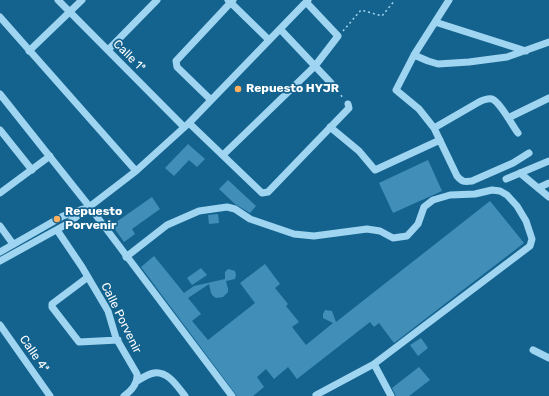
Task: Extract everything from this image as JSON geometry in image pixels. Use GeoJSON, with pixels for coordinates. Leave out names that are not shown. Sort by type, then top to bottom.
{"type":"FeatureCollection","features":[{"type":"Feature","properties":{"kind":"street","name":"Calle 1ª"},"geometry":{"type":"LineString","coordinates":[[58,0],[186,125],[223,156],[262,193],[268,192],[330,127]]}},
{"type":"Feature","properties":{"kind":"street"},"geometry":{"type":"LineString","coordinates":[[29,51],[82,0]]}},
{"type":"Feature","properties":{"kind":"street"},"geometry":{"type":"LineString","coordinates":[[108,50],[157,0]]}},
{"type":"Feature","properties":{"kind":"street"},"geometry":{"type":"LineString","coordinates":[[449,0],[414,55],[396,90],[419,109],[434,128],[457,176],[461,181],[472,181],[513,163],[530,153]]}},
{"type":"Feature","properties":{"kind":"street"},"geometry":{"type":"LineString","coordinates":[[211,100],[177,67],[176,61],[230,1],[269,40]]}},
{"type":"Feature","properties":{"kind":"street"},"geometry":{"type":"LineString","coordinates":[[0,261],[67,224],[136,171],[186,125],[307,1],[338,36],[315,66],[223,156]]}},
{"type":"Feature","properties":{"kind":"street"},"geometry":{"type":"LineString","coordinates":[[0,17],[136,171]]}},
{"type":"Feature","properties":{"kind":"street"},"geometry":{"type":"LineString","coordinates":[[435,22],[526,51]]}},
{"type":"Feature","properties":{"kind":"street"},"geometry":{"type":"LineString","coordinates":[[280,29],[331,83]]}},
{"type":"Feature","properties":{"kind":"street"},"geometry":{"type":"LineString","coordinates":[[414,55],[428,61],[448,64],[507,57],[549,42]]}},
{"type":"Feature","properties":{"kind":"street"},"geometry":{"type":"LineString","coordinates":[[0,94],[89,206],[232,396]]}},
{"type":"Feature","properties":{"kind":"street"},"geometry":{"type":"LineString","coordinates":[[508,118],[549,98]]}},
{"type":"Feature","properties":{"kind":"street"},"geometry":{"type":"LineString","coordinates":[[434,128],[485,99],[491,99],[497,103],[518,133]]}},
{"type":"Feature","properties":{"kind":"street"},"geometry":{"type":"LineString","coordinates":[[348,104],[349,108],[330,127],[358,151],[375,170],[440,140]]}},
{"type":"Feature","properties":{"kind":"street"},"geometry":{"type":"LineString","coordinates":[[0,130],[32,170]]}},
{"type":"Feature","properties":{"kind":"street"},"geometry":{"type":"LineString","coordinates":[[0,194],[50,156]]}},
{"type":"Feature","properties":{"kind":"street"},"geometry":{"type":"LineString","coordinates":[[506,179],[549,161]]}},
{"type":"Feature","properties":{"kind":"street"},"geometry":{"type":"LineString","coordinates":[[520,173],[549,198]]}},
{"type":"Feature","properties":{"kind":"street"},"geometry":{"type":"LineString","coordinates":[[538,188],[549,183]]}},
{"type":"Feature","properties":{"kind":"street"},"geometry":{"type":"LineString","coordinates":[[126,257],[167,225],[199,211],[227,207],[235,209],[250,219],[294,234],[314,236],[367,229],[380,231],[393,238],[406,236],[418,224],[424,208],[432,200],[450,195],[475,194],[492,190],[500,191],[507,195],[517,206],[526,221],[532,238],[530,246],[374,364],[316,394]]}},
{"type":"Feature","properties":{"kind":"street"},"geometry":{"type":"LineString","coordinates":[[0,252],[63,216],[89,206]]}},
{"type":"Feature","properties":{"kind":"street"},"geometry":{"type":"LineString","coordinates":[[0,226],[13,244]]}},
{"type":"Feature","properties":{"kind":"street","name":"Calle Porvenir"},"geometry":{"type":"LineString","coordinates":[[57,230],[108,311],[114,332],[136,374],[137,381]]}},
{"type":"Feature","properties":{"kind":"street"},"geometry":{"type":"LineString","coordinates":[[88,277],[52,304],[52,307],[79,342],[118,340]]}},
{"type":"Feature","properties":{"kind":"street","name":"Calle 4ª"},"geometry":{"type":"LineString","coordinates":[[0,325],[50,396]]}},
{"type":"Feature","properties":{"kind":"street"},"geometry":{"type":"LineString","coordinates":[[533,350],[549,358]]}},
{"type":"Feature","properties":{"kind":"street"},"geometry":{"type":"LineString","coordinates":[[374,364],[391,396]]}},
{"type":"Feature","properties":{"kind":"street"},"geometry":{"type":"LineString","coordinates":[[124,396],[137,381],[153,373],[164,373],[185,396]]}},
{"type":"Feature","properties":{"kind":"path"},"geometry":{"type":"LineString","coordinates":[[338,36],[361,10],[382,16],[395,0]]}},
{"type":"Feature","properties":{"kind":"path"},"geometry":{"type":"LineString","coordinates":[[331,83],[348,104]]}},
{"type":"Feature","properties":{"kind":"building"},"geometry":{"type":"Polygon","coordinates":[[[188,144],[205,159],[197,167],[189,160],[174,176],[165,168],[188,144]]]}},
{"type":"Feature","properties":{"kind":"building"},"geometry":{"type":"Polygon","coordinates":[[[428,160],[442,191],[393,213],[379,183],[428,160]]]}},
{"type":"Feature","properties":{"kind":"building"},"geometry":{"type":"Polygon","coordinates":[[[228,180],[256,206],[250,213],[235,204],[219,189],[228,180]]]}},
{"type":"Feature","properties":{"kind":"building"},"geometry":{"type":"Polygon","coordinates":[[[152,197],[160,209],[132,229],[135,234],[124,242],[112,225],[152,197]]]}},
{"type":"Feature","properties":{"kind":"building"},"geometry":{"type":"Polygon","coordinates":[[[490,201],[524,243],[394,343],[379,323],[374,327],[370,322],[297,379],[288,367],[274,379],[266,369],[257,377],[264,387],[253,396],[237,396],[141,267],[154,256],[184,293],[194,286],[225,279],[225,272],[228,269],[235,271],[235,279],[226,281],[228,292],[223,297],[216,298],[213,296],[209,284],[188,298],[201,314],[192,321],[208,340],[255,303],[240,283],[265,264],[280,284],[275,288],[288,304],[286,306],[299,322],[292,327],[306,345],[333,323],[323,318],[325,310],[332,311],[336,322],[490,201]]]}},
{"type":"Feature","properties":{"kind":"building"},"geometry":{"type":"Polygon","coordinates":[[[218,214],[219,223],[209,224],[208,215],[218,214]]]}},
{"type":"Feature","properties":{"kind":"building"},"geometry":{"type":"Polygon","coordinates":[[[201,268],[207,275],[192,285],[187,278],[201,268]]]}},
{"type":"Feature","properties":{"kind":"building"},"geometry":{"type":"Polygon","coordinates":[[[421,338],[428,348],[418,356],[410,345],[421,338]]]}},
{"type":"Feature","properties":{"kind":"building"},"geometry":{"type":"Polygon","coordinates":[[[419,367],[430,380],[409,396],[396,396],[392,388],[419,367]]]}},
{"type":"Feature","properties":{"kind":"place","name":"Repuesto HYJR"},"geometry":{"type":"Point","coordinates":[238,89]}},
{"type":"Feature","properties":{"kind":"place","name":"Repuesto Porvenir"},"geometry":{"type":"Point","coordinates":[57,219]}}]}
